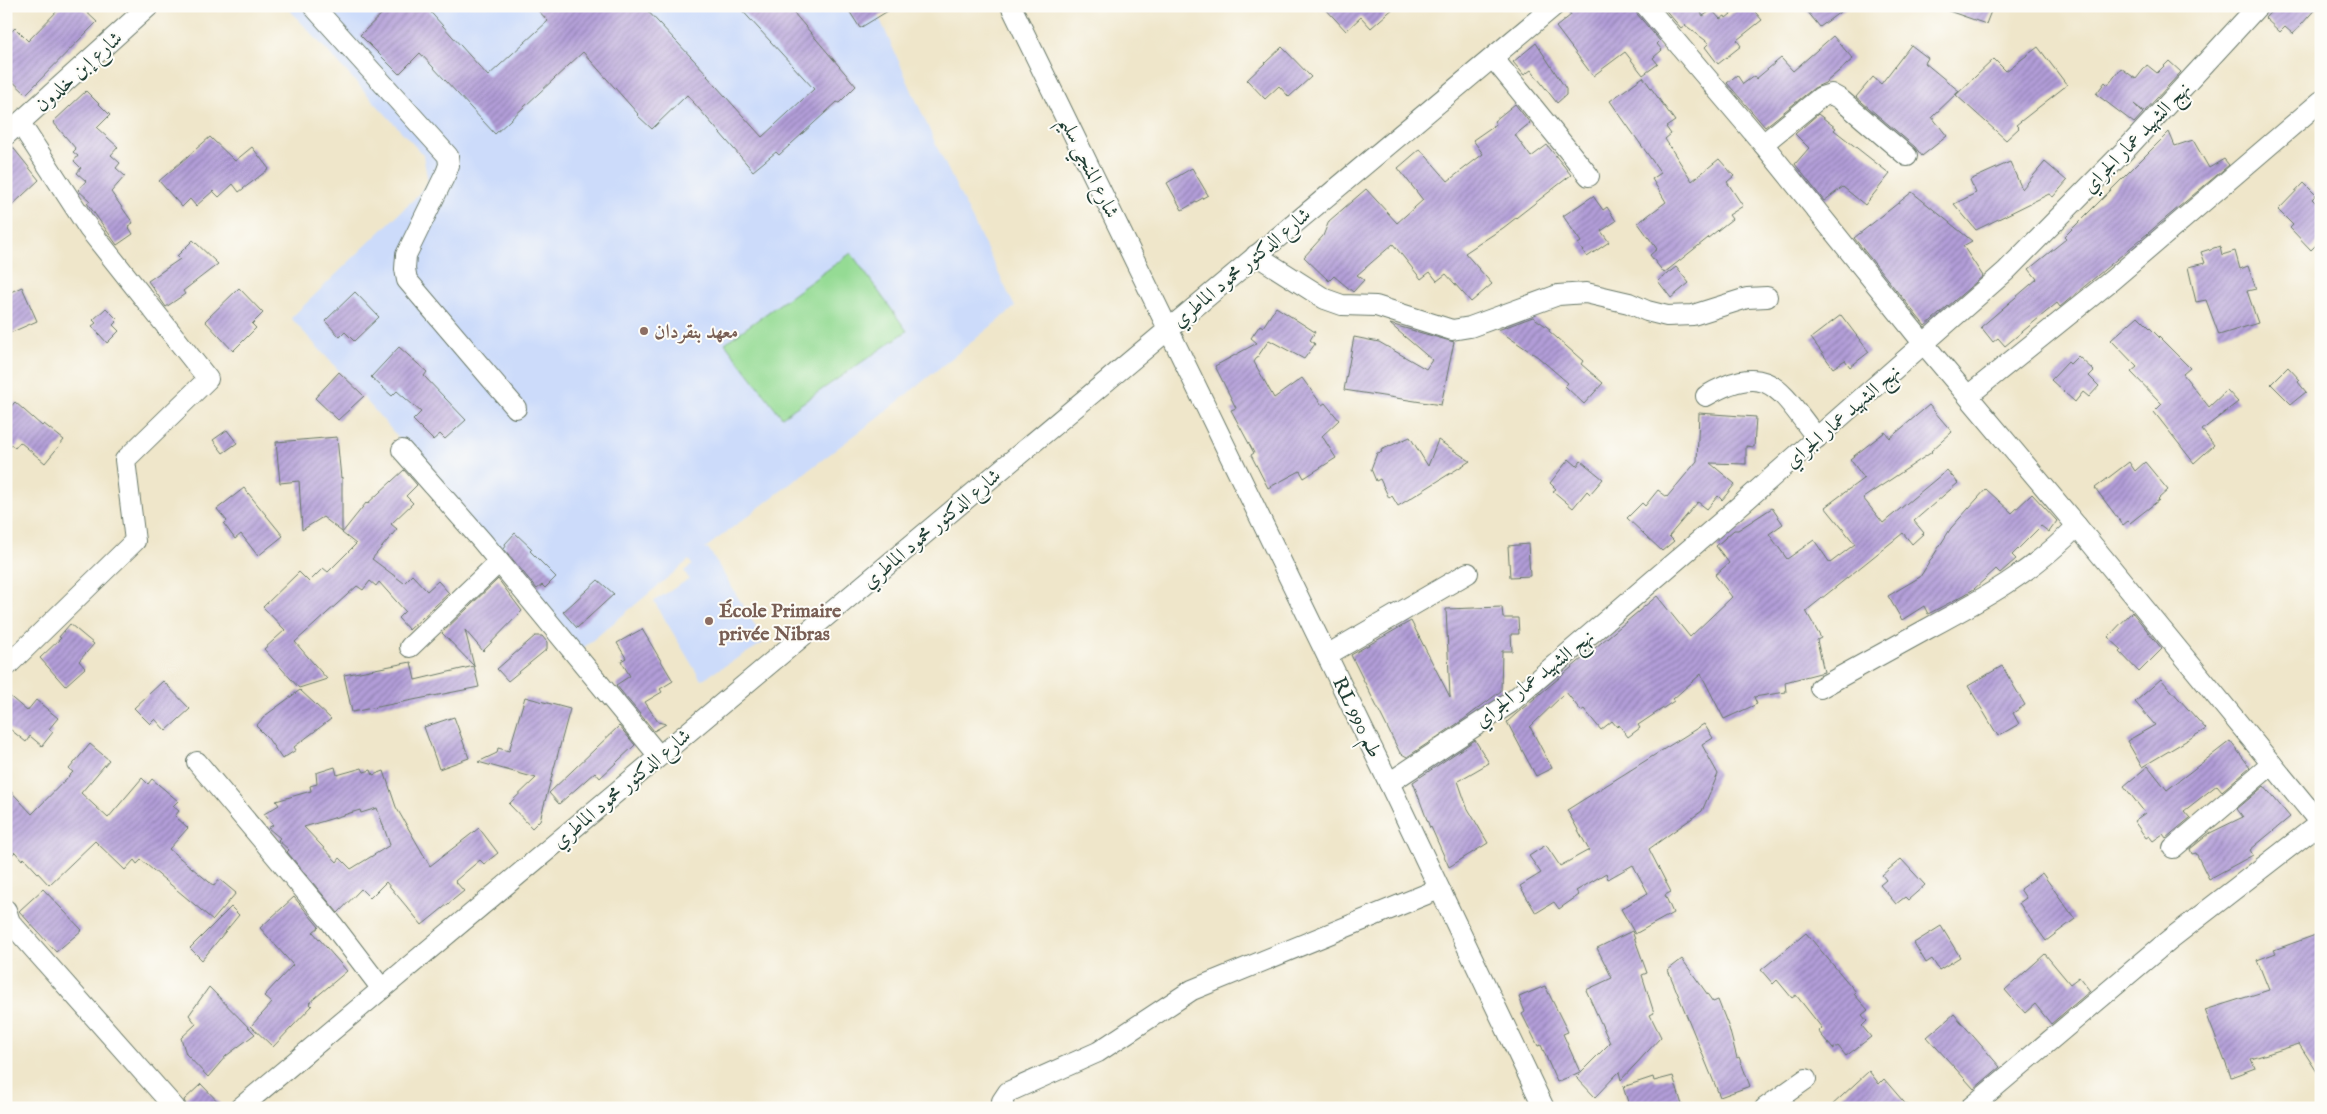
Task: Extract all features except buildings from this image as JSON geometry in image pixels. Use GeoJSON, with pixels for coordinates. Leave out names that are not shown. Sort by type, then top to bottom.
{"type":"FeatureCollection","features":[{"type":"Feature","properties":{"kind":"street","name":"شارع إبن خلدون"},"geometry":{"type":"LineString","coordinates":[[13,129],[149,6]]}},
{"type":"Feature","properties":{"kind":"street"},"geometry":{"type":"LineString","coordinates":[[313,6],[448,156],[449,164],[446,173],[406,255],[405,269],[407,280],[516,408]]}},
{"type":"Feature","properties":{"kind":"street","name":"شارع المنجي سليم"},"geometry":{"type":"LineString","coordinates":[[1011,6],[1169,328]]}},
{"type":"Feature","properties":{"kind":"street","name":"شارع الدكتور محمود الماطري"},"geometry":{"type":"LineString","coordinates":[[243,1106],[1256,254],[1554,6]]}},
{"type":"Feature","properties":{"kind":"street"},"geometry":{"type":"LineString","coordinates":[[1646,6],[1764,144],[1924,344],[1969,395],[2272,764],[2318,817],[1970,1108]]}},
{"type":"Feature","properties":{"kind":"street","name":"نهج الشهيد عمار الجراي"},"geometry":{"type":"LineString","coordinates":[[1389,782],[1510,703],[1817,438],[2006,271],[2130,145],[2258,6]]}},
{"type":"Feature","properties":{"kind":"street"},"geometry":{"type":"LineString","coordinates":[[1493,58],[1589,176]]}},
{"type":"Feature","properties":{"kind":"street"},"geometry":{"type":"LineString","coordinates":[[1764,144],[1820,97],[1831,94],[1840,99],[1907,156]]}},
{"type":"Feature","properties":{"kind":"street"},"geometry":{"type":"LineString","coordinates":[[1969,395],[2112,280],[2321,100]]}},
{"type":"Feature","properties":{"kind":"street"},"geometry":{"type":"LineString","coordinates":[[6,667],[135,541],[125,460],[208,379],[13,129]]}},
{"type":"Feature","properties":{"kind":"street"},"geometry":{"type":"LineString","coordinates":[[1256,254],[1325,299],[1342,305],[1376,306],[1452,330],[1470,327],[1489,318],[1558,295],[1586,293],[1629,302],[1647,311],[1667,316],[1693,315],[1747,298],[1767,297]]}},
{"type":"Feature","properties":{"kind":"street","name":"RL طم 990"},"geometry":{"type":"LineString","coordinates":[[1169,328],[1389,782],[1544,1108]]}},
{"type":"Feature","properties":{"kind":"street"},"geometry":{"type":"LineString","coordinates":[[1706,396],[1725,385],[1747,378],[1766,381],[1782,394],[1817,438]]}},
{"type":"Feature","properties":{"kind":"street"},"geometry":{"type":"LineString","coordinates":[[402,450],[499,562],[659,756]]}},
{"type":"Feature","properties":{"kind":"street"},"geometry":{"type":"LineString","coordinates":[[1820,688],[1996,592],[2025,573],[2056,548],[2078,526]]}},
{"type":"Feature","properties":{"kind":"street"},"geometry":{"type":"LineString","coordinates":[[410,646],[499,562]]}},
{"type":"Feature","properties":{"kind":"street"},"geometry":{"type":"LineString","coordinates":[[1327,655],[1468,573]]}},
{"type":"Feature","properties":{"kind":"street"},"geometry":{"type":"LineString","coordinates":[[196,762],[330,921],[382,989]]}},
{"type":"Feature","properties":{"kind":"street"},"geometry":{"type":"LineString","coordinates":[[2173,848],[2272,764]]}},
{"type":"Feature","properties":{"kind":"street"},"geometry":{"type":"LineString","coordinates":[[1004,1108],[1002,1101],[1008,1092],[1098,1052],[1192,990],[1439,888]]}},
{"type":"Feature","properties":{"kind":"street"},"geometry":{"type":"LineString","coordinates":[[6,910],[10,922],[176,1108]]}},
{"type":"Feature","properties":{"kind":"street"},"geometry":{"type":"LineString","coordinates":[[1765,1108],[1806,1079]]}},
{"type":"Feature","properties":{"kind":"shaded area","name":"معهد بنقردان"},"geometry":{"type":"Polygon","coordinates":[[[286,6],[846,6],[860,28],[879,17],[937,147],[1015,307],[875,420],[704,549],[708,548],[765,642],[701,680],[654,601],[689,579],[684,571],[692,565],[689,560],[582,649],[370,405],[291,318],[416,197],[428,182],[423,155],[286,6]]]}},
{"type":"Feature","properties":{"kind":"green space"},"geometry":{"type":"Polygon","coordinates":[[[851,253],[907,331],[782,417],[725,343],[851,253]]]}},
{"type":"Feature","properties":{"kind":"place","name":"معهد بنقردان"},"geometry":{"type":"Point","coordinates":[644,331]}},
{"type":"Feature","properties":{"kind":"place","name":"École Primaire privée Nibras"},"geometry":{"type":"Point","coordinates":[709,621]}}]}
